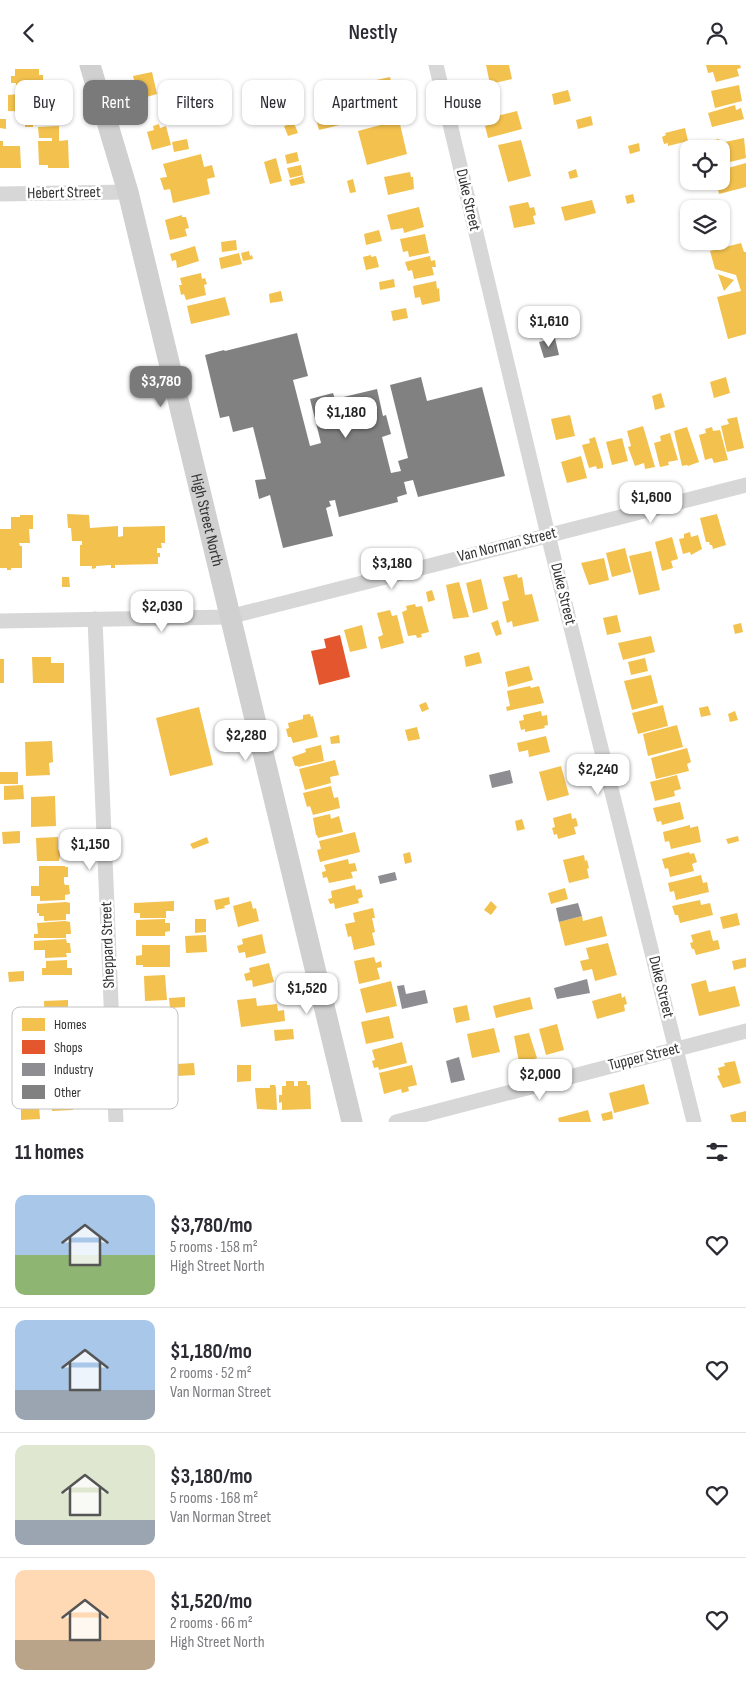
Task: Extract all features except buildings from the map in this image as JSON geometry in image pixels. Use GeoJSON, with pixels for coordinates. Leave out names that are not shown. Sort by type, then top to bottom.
{"type":"FeatureCollection","features":[{"type":"Feature","properties":{"kind":"main road","name":"High Street North"},"geometry":{"type":"LineString","coordinates":[[90,65],[128,192],[352,1122]]}},
{"type":"Feature","properties":{"kind":"street","name":"Duke Street"},"geometry":{"type":"LineString","coordinates":[[436,65],[548,535],[694,1122]]}},
{"type":"Feature","properties":{"kind":"street","name":"Hebert Street"},"geometry":{"type":"LineString","coordinates":[[0,194],[128,192]]}},
{"type":"Feature","properties":{"kind":"street","name":"Van Norman Street"},"geometry":{"type":"LineString","coordinates":[[0,621],[229,617],[746,485]]}},
{"type":"Feature","properties":{"kind":"street","name":"Sheppard Street"},"geometry":{"type":"LineString","coordinates":[[94,619],[111,1007]]}},
{"type":"Feature","properties":{"kind":"street","name":"Tupper Street"},"geometry":{"type":"LineString","coordinates":[[396,1122],[746,1031]]}},
{"type":"Feature","properties":{"kind":"street","name":"Sheppard Street"},"geometry":{"type":"LineString","coordinates":[[115,1109],[116,1122]]}}]}
